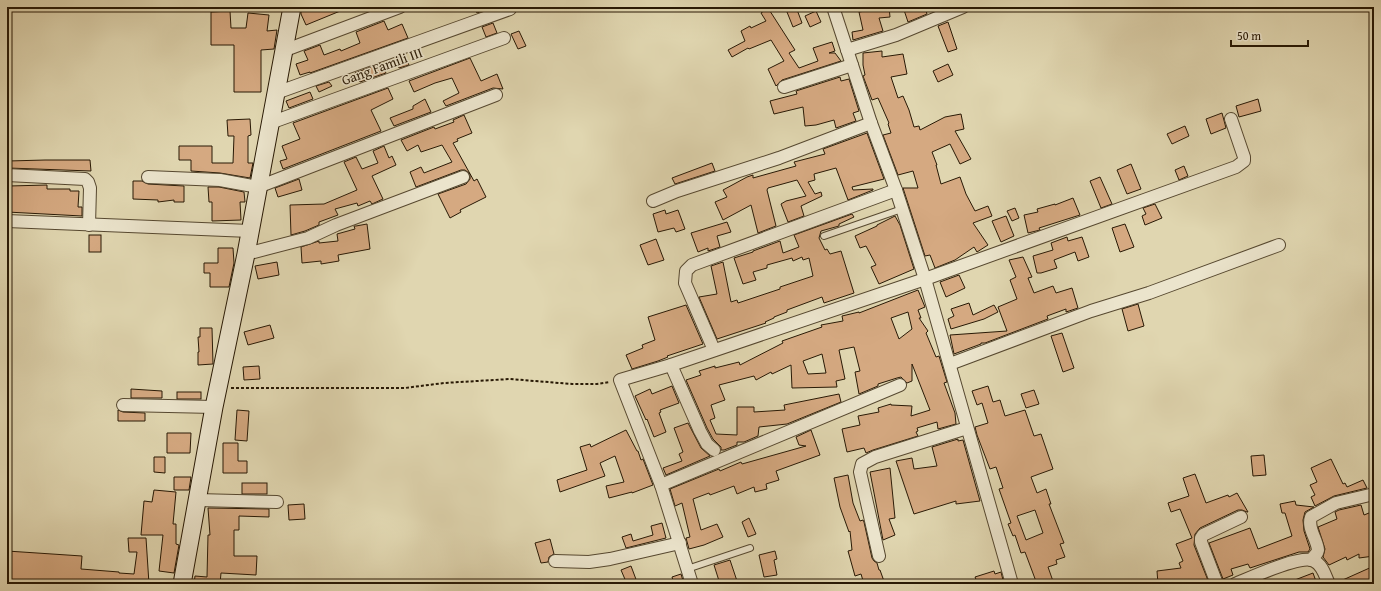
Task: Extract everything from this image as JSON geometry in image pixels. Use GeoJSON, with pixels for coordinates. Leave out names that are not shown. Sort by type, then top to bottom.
{"type":"FeatureCollection","features":[{"type":"Feature","properties":{"kind":"main road"},"geometry":{"type":"LineString","coordinates":[[182,584],[214,408],[246,254],[292,7]]}},
{"type":"Feature","properties":{"kind":"street"},"geometry":{"type":"LineString","coordinates":[[283,51],[400,7]]}},
{"type":"Feature","properties":{"kind":"street"},"geometry":{"type":"LineString","coordinates":[[833,7],[925,279],[1012,584]]}},
{"type":"Feature","properties":{"kind":"street"},"geometry":{"type":"LineString","coordinates":[[847,50],[896,35],[963,7]]}},
{"type":"Feature","properties":{"kind":"street"},"geometry":{"type":"LineString","coordinates":[[276,93],[510,9]]}},
{"type":"Feature","properties":{"kind":"street","name":"Gang Famili III"},"geometry":{"type":"LineString","coordinates":[[270,123],[504,38]]}},
{"type":"Feature","properties":{"kind":"street"},"geometry":{"type":"LineString","coordinates":[[784,87],[852,65]]}},
{"type":"Feature","properties":{"kind":"street"},"geometry":{"type":"LineString","coordinates":[[148,177],[220,180],[258,187],[496,95]]}},
{"type":"Feature","properties":{"kind":"street"},"geometry":{"type":"LineString","coordinates":[[692,584],[661,485],[620,380],[670,365],[925,279],[1236,167],[1244,161],[1244,157],[1231,119]]}},
{"type":"Feature","properties":{"kind":"street"},"geometry":{"type":"LineString","coordinates":[[653,201],[677,191],[780,158],[871,123]]}},
{"type":"Feature","properties":{"kind":"street"},"geometry":{"type":"LineString","coordinates":[[7,175],[84,179],[88,182],[90,188],[89,225]]}},
{"type":"Feature","properties":{"kind":"street"},"geometry":{"type":"LineString","coordinates":[[246,254],[316,235],[336,225],[463,177]]}},
{"type":"Feature","properties":{"kind":"street"},"geometry":{"type":"LineString","coordinates":[[714,350],[686,283],[686,271],[692,265],[896,190]]}},
{"type":"Feature","properties":{"kind":"street"},"geometry":{"type":"LineString","coordinates":[[7,221],[250,231]]}},
{"type":"Feature","properties":{"kind":"street"},"geometry":{"type":"LineString","coordinates":[[950,364],[1091,311],[1149,293],[1279,245]]}},
{"type":"Feature","properties":{"kind":"street"},"geometry":{"type":"LineString","coordinates":[[670,365],[707,444],[714,450]]}},
{"type":"Feature","properties":{"kind":"street"},"geometry":{"type":"LineString","coordinates":[[661,485],[900,385]]}},
{"type":"Feature","properties":{"kind":"street"},"geometry":{"type":"LineString","coordinates":[[123,405],[214,408]]}},
{"type":"Feature","properties":{"kind":"street"},"geometry":{"type":"LineString","coordinates":[[879,556],[860,472],[862,464],[866,460],[967,428]]}},
{"type":"Feature","properties":{"kind":"street"},"geometry":{"type":"LineString","coordinates":[[1311,560],[1317,553],[1318,547],[1311,527],[1311,517],[1336,503],[1374,494]]}},
{"type":"Feature","properties":{"kind":"street"},"geometry":{"type":"LineString","coordinates":[[197,500],[278,502]]}},
{"type":"Feature","properties":{"kind":"street"},"geometry":{"type":"LineString","coordinates":[[1217,584],[1201,542],[1201,538],[1203,535],[1241,517]]}},
{"type":"Feature","properties":{"kind":"street"},"geometry":{"type":"LineString","coordinates":[[555,561],[589,562],[610,559],[680,543]]}},
{"type":"Feature","properties":{"kind":"street"},"geometry":{"type":"LineString","coordinates":[[1235,584],[1295,561],[1311,560],[1318,563],[1322,567],[1329,584]]}},
{"type":"Feature","properties":{"kind":"lane"},"geometry":{"type":"LineString","coordinates":[[824,236],[902,209]]}},
{"type":"Feature","properties":{"kind":"lane"},"geometry":{"type":"LineString","coordinates":[[687,569],[750,548]]}},
{"type":"Feature","properties":{"kind":"path"},"geometry":{"type":"LineString","coordinates":[[218,388],[405,388],[444,383],[510,379],[572,384],[597,384],[620,380]]}},
{"type":"Feature","properties":{"kind":"building"},"geometry":{"type":"Polygon","coordinates":[[[311,7],[350,7],[306,25],[301,11],[311,7]]]}},
{"type":"Feature","properties":{"kind":"building"},"geometry":{"type":"Polygon","coordinates":[[[474,7],[487,7],[488,9],[477,13],[474,7]]]}},
{"type":"Feature","properties":{"kind":"building"},"geometry":{"type":"Polygon","coordinates":[[[785,7],[796,7],[802,23],[793,27],[785,7]]]}},
{"type":"Feature","properties":{"kind":"building"},"geometry":{"type":"Polygon","coordinates":[[[878,7],[889,7],[890,17],[879,18],[883,31],[853,40],[852,32],[863,30],[859,12],[879,9],[878,7]]]}},
{"type":"Feature","properties":{"kind":"building"},"geometry":{"type":"Polygon","coordinates":[[[903,7],[925,7],[927,14],[908,22],[903,7]]]}},
{"type":"Feature","properties":{"kind":"building"},"geometry":{"type":"Polygon","coordinates":[[[768,8],[795,50],[789,53],[799,68],[818,61],[813,48],[832,42],[835,51],[829,53],[835,53],[841,61],[782,80],[776,86],[768,69],[784,61],[771,40],[749,49],[748,48],[732,57],[728,50],[745,41],[741,31],[750,26],[751,28],[766,21],[761,13],[768,8]]]}},
{"type":"Feature","properties":{"kind":"building"},"geometry":{"type":"Polygon","coordinates":[[[230,11],[231,28],[246,28],[248,13],[269,15],[267,31],[277,30],[274,49],[261,50],[261,92],[234,92],[234,45],[211,45],[211,12],[230,11]]]}},
{"type":"Feature","properties":{"kind":"building"},"geometry":{"type":"Polygon","coordinates":[[[816,11],[821,22],[810,27],[805,16],[816,11]]]}},
{"type":"Feature","properties":{"kind":"building"},"geometry":{"type":"Polygon","coordinates":[[[384,21],[388,30],[402,24],[408,38],[310,73],[300,75],[296,64],[308,60],[304,51],[320,45],[324,55],[340,49],[341,51],[360,43],[356,32],[384,21]]]}},
{"type":"Feature","properties":{"kind":"building"},"geometry":{"type":"Polygon","coordinates":[[[948,22],[957,49],[948,52],[938,26],[948,22]]]}},
{"type":"Feature","properties":{"kind":"building"},"geometry":{"type":"Polygon","coordinates":[[[493,23],[497,33],[486,37],[482,27],[493,23]]]}},
{"type":"Feature","properties":{"kind":"building"},"geometry":{"type":"Polygon","coordinates":[[[519,31],[526,46],[518,49],[511,34],[519,31]]]}},
{"type":"Feature","properties":{"kind":"building"},"geometry":{"type":"Polygon","coordinates":[[[882,51],[882,57],[903,54],[907,74],[891,77],[898,98],[903,96],[914,127],[919,126],[920,130],[945,117],[961,114],[964,129],[955,131],[971,159],[960,164],[950,144],[932,152],[937,165],[941,184],[960,177],[966,194],[975,211],[988,206],[992,216],[973,223],[988,245],[977,252],[974,247],[955,260],[935,268],[930,255],[925,256],[903,188],[918,188],[913,171],[898,175],[883,135],[891,133],[889,123],[878,98],[872,100],[863,76],[865,75],[863,53],[882,51]]]}},
{"type":"Feature","properties":{"kind":"building"},"geometry":{"type":"Polygon","coordinates":[[[405,55],[409,65],[399,68],[396,58],[405,55]]]}},
{"type":"Feature","properties":{"kind":"building"},"geometry":{"type":"Polygon","coordinates":[[[470,58],[481,81],[497,74],[503,89],[493,88],[446,106],[443,101],[459,93],[452,78],[414,92],[409,81],[470,58]]]}},
{"type":"Feature","properties":{"kind":"building"},"geometry":{"type":"Polygon","coordinates":[[[381,63],[386,73],[360,82],[355,73],[381,63]]]}},
{"type":"Feature","properties":{"kind":"building"},"geometry":{"type":"Polygon","coordinates":[[[948,64],[953,75],[938,82],[933,71],[948,64]]]}},
{"type":"Feature","properties":{"kind":"building"},"geometry":{"type":"Polygon","coordinates":[[[840,77],[841,81],[849,79],[859,111],[853,113],[856,121],[836,128],[834,120],[816,125],[805,126],[803,107],[774,114],[770,101],[797,94],[796,91],[840,77]]]}},
{"type":"Feature","properties":{"kind":"building"},"geometry":{"type":"Polygon","coordinates":[[[329,82],[332,86],[319,92],[316,86],[329,82]]]}},
{"type":"Feature","properties":{"kind":"building"},"geometry":{"type":"Polygon","coordinates":[[[388,88],[393,99],[371,110],[381,131],[283,169],[280,161],[287,159],[282,146],[300,139],[293,123],[388,88]]]}},
{"type":"Feature","properties":{"kind":"building"},"geometry":{"type":"Polygon","coordinates":[[[310,92],[313,99],[289,108],[286,101],[310,92]]]}},
{"type":"Feature","properties":{"kind":"building"},"geometry":{"type":"Polygon","coordinates":[[[425,99],[431,112],[394,126],[390,118],[413,109],[413,106],[425,99]]]}},
{"type":"Feature","properties":{"kind":"building"},"geometry":{"type":"Polygon","coordinates":[[[1258,99],[1261,111],[1239,117],[1236,106],[1258,99]]]}},
{"type":"Feature","properties":{"kind":"building"},"geometry":{"type":"Polygon","coordinates":[[[1222,113],[1226,128],[1211,134],[1206,119],[1222,113]]]}},
{"type":"Feature","properties":{"kind":"building"},"geometry":{"type":"Polygon","coordinates":[[[464,115],[472,133],[457,139],[458,141],[453,143],[474,181],[477,179],[486,197],[460,210],[461,212],[450,218],[438,194],[466,184],[470,179],[470,174],[465,170],[461,170],[416,187],[410,172],[421,167],[424,173],[452,162],[442,145],[421,152],[418,145],[407,151],[401,140],[434,127],[435,129],[454,122],[453,120],[464,115]]]}},
{"type":"Feature","properties":{"kind":"building"},"geometry":{"type":"Polygon","coordinates":[[[250,119],[251,135],[248,136],[248,163],[253,163],[250,178],[220,173],[191,171],[191,160],[179,160],[179,146],[212,146],[212,163],[233,163],[234,136],[228,136],[227,120],[250,119]]]}},
{"type":"Feature","properties":{"kind":"building"},"geometry":{"type":"Polygon","coordinates":[[[1185,126],[1189,136],[1172,144],[1167,134],[1185,126]]]}},
{"type":"Feature","properties":{"kind":"building"},"geometry":{"type":"Polygon","coordinates":[[[867,133],[884,179],[852,187],[853,190],[873,190],[848,200],[836,168],[814,174],[815,180],[808,182],[815,194],[821,192],[822,196],[801,206],[804,216],[788,222],[781,204],[786,201],[806,196],[797,180],[768,188],[767,190],[776,226],[758,233],[751,205],[723,220],[715,202],[727,197],[723,190],[753,175],[753,178],[796,166],[794,162],[825,154],[823,149],[867,133]]]}},
{"type":"Feature","properties":{"kind":"building"},"geometry":{"type":"Polygon","coordinates":[[[384,146],[389,158],[392,156],[396,165],[372,176],[383,199],[372,204],[370,201],[358,206],[357,203],[335,209],[338,215],[319,222],[319,225],[305,231],[291,235],[290,205],[324,204],[357,190],[344,162],[356,157],[362,169],[378,163],[373,151],[384,146]]]}},
{"type":"Feature","properties":{"kind":"building"},"geometry":{"type":"Polygon","coordinates":[[[90,160],[91,171],[8,168],[8,161],[90,160]]]}},
{"type":"Feature","properties":{"kind":"building"},"geometry":{"type":"Polygon","coordinates":[[[712,163],[715,171],[675,184],[672,178],[712,163]]]}},
{"type":"Feature","properties":{"kind":"building"},"geometry":{"type":"Polygon","coordinates":[[[1131,164],[1141,189],[1127,194],[1117,170],[1131,164]]]}},
{"type":"Feature","properties":{"kind":"building"},"geometry":{"type":"Polygon","coordinates":[[[1184,166],[1188,176],[1179,180],[1175,170],[1184,166]]]}},
{"type":"Feature","properties":{"kind":"building"},"geometry":{"type":"Polygon","coordinates":[[[1100,177],[1112,204],[1101,208],[1090,181],[1100,177]]]}},
{"type":"Feature","properties":{"kind":"building"},"geometry":{"type":"Polygon","coordinates":[[[299,179],[302,190],[278,197],[275,188],[299,179]]]}},
{"type":"Feature","properties":{"kind":"building"},"geometry":{"type":"Polygon","coordinates":[[[133,181],[142,181],[148,184],[184,186],[184,202],[174,202],[174,200],[158,202],[158,200],[133,199],[133,181]]]}},
{"type":"Feature","properties":{"kind":"building"},"geometry":{"type":"Polygon","coordinates":[[[47,185],[47,189],[70,189],[70,191],[79,191],[78,207],[82,207],[82,216],[7,212],[9,186],[47,185]]]}},
{"type":"Feature","properties":{"kind":"building"},"geometry":{"type":"Polygon","coordinates":[[[208,187],[219,187],[244,192],[245,202],[240,202],[241,220],[212,221],[212,202],[209,202],[208,187]]]}},
{"type":"Feature","properties":{"kind":"building"},"geometry":{"type":"Polygon","coordinates":[[[1073,198],[1080,215],[1028,233],[1024,215],[1038,212],[1037,209],[1055,205],[1073,198]]]}},
{"type":"Feature","properties":{"kind":"building"},"geometry":{"type":"Polygon","coordinates":[[[1155,204],[1162,218],[1145,225],[1142,216],[1146,214],[1143,208],[1155,204]]]}},
{"type":"Feature","properties":{"kind":"building"},"geometry":{"type":"Polygon","coordinates":[[[1015,208],[1019,218],[1012,221],[1007,211],[1015,208]]]}},
{"type":"Feature","properties":{"kind":"building"},"geometry":{"type":"Polygon","coordinates":[[[665,210],[666,214],[678,210],[685,229],[676,232],[674,228],[658,232],[653,214],[665,210]]]}},
{"type":"Feature","properties":{"kind":"building"},"geometry":{"type":"Polygon","coordinates":[[[852,214],[854,217],[839,224],[839,226],[821,231],[819,238],[825,250],[827,249],[830,254],[841,251],[854,293],[824,303],[822,297],[787,310],[787,312],[774,317],[765,322],[766,323],[717,339],[699,297],[717,294],[711,266],[723,262],[731,302],[737,300],[738,303],[780,289],[780,287],[813,276],[809,258],[803,260],[802,257],[793,261],[792,258],[767,265],[767,268],[753,272],[756,280],[743,284],[734,258],[780,241],[783,253],[799,247],[794,235],[852,214]]]}},
{"type":"Feature","properties":{"kind":"building"},"geometry":{"type":"Polygon","coordinates":[[[895,216],[900,225],[914,269],[879,284],[871,267],[876,265],[866,246],[860,248],[855,236],[895,216]]]}},
{"type":"Feature","properties":{"kind":"building"},"geometry":{"type":"Polygon","coordinates":[[[1006,216],[1014,236],[1001,242],[992,221],[1006,216]]]}},
{"type":"Feature","properties":{"kind":"building"},"geometry":{"type":"Polygon","coordinates":[[[727,222],[731,232],[717,236],[720,247],[708,251],[708,248],[698,252],[691,233],[727,222]]]}},
{"type":"Feature","properties":{"kind":"building"},"geometry":{"type":"Polygon","coordinates":[[[367,224],[370,249],[338,255],[339,261],[321,264],[321,261],[302,263],[301,247],[319,241],[319,243],[338,241],[337,234],[355,229],[354,226],[367,224]]]}},
{"type":"Feature","properties":{"kind":"building"},"geometry":{"type":"Polygon","coordinates":[[[1125,224],[1134,247],[1120,252],[1112,228],[1125,224]]]}},
{"type":"Feature","properties":{"kind":"building"},"geometry":{"type":"Polygon","coordinates":[[[89,235],[101,235],[101,252],[89,252],[89,235]]]}},
{"type":"Feature","properties":{"kind":"building"},"geometry":{"type":"Polygon","coordinates":[[[1067,237],[1068,241],[1082,237],[1089,257],[1078,261],[1075,252],[1054,260],[1057,268],[1037,273],[1033,256],[1053,250],[1051,243],[1067,237]]]}},
{"type":"Feature","properties":{"kind":"building"},"geometry":{"type":"Polygon","coordinates":[[[656,239],[664,260],[648,265],[640,245],[656,239]]]}},
{"type":"Feature","properties":{"kind":"building"},"geometry":{"type":"Polygon","coordinates":[[[218,248],[233,248],[234,263],[229,287],[210,287],[210,273],[204,273],[204,263],[218,263],[218,248]]]}},
{"type":"Feature","properties":{"kind":"building"},"geometry":{"type":"Polygon","coordinates":[[[1023,257],[1032,277],[1028,278],[1034,293],[1053,286],[1056,293],[1072,288],[1078,308],[1066,312],[1066,309],[1047,316],[1048,319],[954,354],[950,335],[1007,331],[998,307],[1017,299],[1010,280],[1016,277],[1009,260],[1023,257]]]}},
{"type":"Feature","properties":{"kind":"building"},"geometry":{"type":"Polygon","coordinates":[[[277,262],[279,275],[258,279],[255,266],[277,262]]]}},
{"type":"Feature","properties":{"kind":"building"},"geometry":{"type":"Polygon","coordinates":[[[959,275],[965,288],[946,297],[940,282],[959,275]]]}},
{"type":"Feature","properties":{"kind":"building"},"geometry":{"type":"Polygon","coordinates":[[[918,290],[925,307],[918,310],[921,318],[919,318],[928,331],[926,333],[936,357],[939,356],[947,382],[944,383],[955,413],[956,424],[938,429],[937,422],[917,428],[918,431],[916,432],[918,436],[866,453],[864,448],[847,452],[842,429],[860,425],[858,416],[879,412],[878,408],[891,404],[912,406],[911,416],[930,410],[912,364],[912,381],[907,383],[901,377],[878,384],[878,386],[859,394],[855,372],[860,371],[854,347],[839,350],[845,379],[836,381],[837,387],[792,388],[791,365],[772,374],[771,372],[756,380],[754,376],[719,385],[725,400],[711,405],[715,418],[710,420],[716,434],[737,435],[737,407],[754,407],[754,412],[785,410],[784,405],[839,394],[841,402],[787,424],[759,427],[758,436],[744,442],[737,442],[737,445],[721,450],[721,447],[713,439],[707,428],[686,380],[701,375],[699,371],[715,366],[715,368],[739,362],[740,365],[783,343],[782,341],[822,327],[821,325],[843,321],[842,316],[859,313],[918,290]],[[908,312],[891,318],[899,339],[912,329],[908,312]],[[822,354],[803,361],[808,374],[826,373],[822,354]]]}},
{"type":"Feature","properties":{"kind":"building"},"geometry":{"type":"Polygon","coordinates":[[[969,303],[973,315],[994,305],[998,312],[984,319],[951,329],[948,319],[954,316],[951,309],[969,303]]]}},
{"type":"Feature","properties":{"kind":"building"},"geometry":{"type":"Polygon","coordinates":[[[1138,304],[1144,326],[1128,331],[1122,309],[1138,304]]]}},
{"type":"Feature","properties":{"kind":"building"},"geometry":{"type":"Polygon","coordinates":[[[686,305],[703,344],[632,369],[626,355],[643,348],[642,345],[655,340],[648,317],[686,305]]]}},
{"type":"Feature","properties":{"kind":"building"},"geometry":{"type":"Polygon","coordinates":[[[270,325],[274,338],[248,345],[244,332],[270,325]]]}},
{"type":"Feature","properties":{"kind":"building"},"geometry":{"type":"Polygon","coordinates":[[[200,328],[212,328],[213,364],[198,365],[198,337],[200,337],[200,328]]]}},
{"type":"Feature","properties":{"kind":"building"},"geometry":{"type":"Polygon","coordinates":[[[1062,333],[1074,368],[1063,372],[1051,336],[1062,333]]]}},
{"type":"Feature","properties":{"kind":"building"},"geometry":{"type":"Polygon","coordinates":[[[259,366],[260,379],[244,380],[243,367],[259,366]]]}},
{"type":"Feature","properties":{"kind":"building"},"geometry":{"type":"Polygon","coordinates":[[[672,386],[679,403],[660,410],[661,412],[659,413],[666,432],[654,437],[647,419],[646,420],[635,396],[650,389],[652,394],[672,386]]]}},
{"type":"Feature","properties":{"kind":"building"},"geometry":{"type":"Polygon","coordinates":[[[988,386],[993,402],[1000,400],[1005,416],[1025,410],[1034,436],[1041,434],[1053,469],[1031,477],[1037,493],[1046,489],[1051,504],[1049,504],[1064,543],[1060,544],[1065,557],[1056,560],[1057,564],[1048,567],[1054,584],[1037,584],[1025,552],[1021,553],[1015,535],[1013,536],[1008,524],[1011,523],[999,489],[1003,488],[996,467],[990,469],[977,435],[975,427],[988,423],[982,403],[977,405],[972,391],[988,386]],[[1035,510],[1017,516],[1026,540],[1043,533],[1035,510]]]}},
{"type":"Feature","properties":{"kind":"building"},"geometry":{"type":"Polygon","coordinates":[[[131,389],[162,391],[162,398],[131,398],[131,389]]]}},
{"type":"Feature","properties":{"kind":"building"},"geometry":{"type":"Polygon","coordinates":[[[1034,390],[1039,404],[1026,408],[1021,394],[1034,390]]]}},
{"type":"Feature","properties":{"kind":"building"},"geometry":{"type":"Polygon","coordinates":[[[177,392],[201,392],[201,399],[177,399],[177,392]]]}},
{"type":"Feature","properties":{"kind":"building"},"geometry":{"type":"Polygon","coordinates":[[[118,410],[123,412],[145,413],[145,421],[118,421],[118,410]]]}},
{"type":"Feature","properties":{"kind":"building"},"geometry":{"type":"Polygon","coordinates":[[[237,410],[249,411],[247,441],[235,440],[237,410]]]}},
{"type":"Feature","properties":{"kind":"building"},"geometry":{"type":"Polygon","coordinates":[[[688,423],[701,448],[710,456],[666,475],[663,468],[682,461],[679,454],[683,452],[674,428],[688,423]]]}},
{"type":"Feature","properties":{"kind":"building"},"geometry":{"type":"Polygon","coordinates":[[[626,430],[638,451],[641,460],[643,459],[653,485],[632,493],[609,498],[606,486],[624,482],[615,456],[600,463],[605,476],[560,492],[557,480],[587,470],[580,447],[590,444],[591,447],[626,430]]]}},
{"type":"Feature","properties":{"kind":"building"},"geometry":{"type":"Polygon","coordinates":[[[811,430],[820,455],[776,471],[779,480],[766,484],[767,489],[755,492],[754,487],[737,494],[734,486],[710,495],[709,493],[693,499],[701,530],[717,524],[723,537],[704,545],[689,549],[686,538],[690,537],[682,503],[675,506],[670,489],[719,469],[720,471],[741,462],[742,464],[806,446],[799,445],[796,437],[811,430]]]}},
{"type":"Feature","properties":{"kind":"building"},"geometry":{"type":"Polygon","coordinates":[[[167,433],[191,433],[190,453],[167,453],[167,433]]]}},
{"type":"Feature","properties":{"kind":"building"},"geometry":{"type":"Polygon","coordinates":[[[958,439],[958,441],[963,440],[980,501],[956,504],[956,501],[914,514],[896,461],[912,458],[914,469],[937,466],[932,447],[958,439]]]}},
{"type":"Feature","properties":{"kind":"building"},"geometry":{"type":"Polygon","coordinates":[[[223,443],[238,443],[238,461],[247,461],[247,473],[223,473],[223,443]]]}},
{"type":"Feature","properties":{"kind":"building"},"geometry":{"type":"Polygon","coordinates":[[[1264,455],[1266,475],[1253,476],[1251,456],[1264,455]]]}},
{"type":"Feature","properties":{"kind":"building"},"geometry":{"type":"Polygon","coordinates":[[[154,457],[165,457],[165,473],[154,472],[154,457]]]}},
{"type":"Feature","properties":{"kind":"building"},"geometry":{"type":"Polygon","coordinates":[[[1331,459],[1343,484],[1345,483],[1347,487],[1363,480],[1367,488],[1334,496],[1315,506],[1311,497],[1315,495],[1310,485],[1317,482],[1311,468],[1331,459]]]}},
{"type":"Feature","properties":{"kind":"building"},"geometry":{"type":"Polygon","coordinates":[[[890,468],[895,518],[889,519],[895,535],[883,540],[870,472],[890,468]]]}},
{"type":"Feature","properties":{"kind":"building"},"geometry":{"type":"Polygon","coordinates":[[[1195,474],[1206,503],[1228,495],[1229,497],[1237,493],[1248,512],[1238,510],[1200,528],[1195,534],[1194,545],[1209,583],[1158,584],[1157,571],[1181,568],[1179,563],[1183,561],[1176,544],[1192,538],[1180,509],[1171,512],[1168,503],[1189,496],[1183,478],[1195,474]]]}},
{"type":"Feature","properties":{"kind":"building"},"geometry":{"type":"Polygon","coordinates":[[[848,475],[853,503],[860,521],[863,520],[864,522],[872,558],[877,563],[885,584],[864,584],[861,574],[855,576],[848,551],[852,550],[850,531],[849,532],[840,507],[834,478],[848,475]]]}},
{"type":"Feature","properties":{"kind":"building"},"geometry":{"type":"Polygon","coordinates":[[[174,477],[191,477],[189,490],[174,490],[174,477]]]}},
{"type":"Feature","properties":{"kind":"building"},"geometry":{"type":"Polygon","coordinates":[[[242,483],[267,483],[267,494],[242,494],[242,483]]]}},
{"type":"Feature","properties":{"kind":"building"},"geometry":{"type":"Polygon","coordinates":[[[154,490],[176,492],[173,524],[176,524],[176,544],[179,545],[174,573],[159,571],[163,535],[141,535],[144,501],[152,502],[154,490]]]}},
{"type":"Feature","properties":{"kind":"building"},"geometry":{"type":"Polygon","coordinates":[[[1295,501],[1296,505],[1314,507],[1305,512],[1303,520],[1304,531],[1310,549],[1308,552],[1299,552],[1250,568],[1248,564],[1231,569],[1233,575],[1223,579],[1209,543],[1250,528],[1258,549],[1292,536],[1285,513],[1282,513],[1280,504],[1295,501]]]}},
{"type":"Feature","properties":{"kind":"building"},"geometry":{"type":"Polygon","coordinates":[[[304,504],[305,519],[289,520],[288,505],[304,504]]]}},
{"type":"Feature","properties":{"kind":"building"},"geometry":{"type":"Polygon","coordinates":[[[1361,505],[1364,515],[1374,511],[1374,556],[1359,558],[1359,554],[1347,560],[1346,557],[1329,565],[1323,557],[1325,549],[1318,527],[1337,519],[1335,512],[1361,505]]]}},
{"type":"Feature","properties":{"kind":"building"},"geometry":{"type":"Polygon","coordinates":[[[208,508],[269,509],[269,517],[239,516],[239,530],[234,530],[234,556],[257,556],[256,575],[221,573],[220,584],[194,584],[195,576],[207,577],[208,535],[210,535],[208,508]]]}},
{"type":"Feature","properties":{"kind":"building"},"geometry":{"type":"Polygon","coordinates":[[[749,518],[756,534],[748,537],[742,522],[749,518]]]}},
{"type":"Feature","properties":{"kind":"building"},"geometry":{"type":"Polygon","coordinates":[[[662,523],[666,538],[626,548],[622,537],[631,534],[633,541],[653,535],[651,526],[662,523]]]}},
{"type":"Feature","properties":{"kind":"building"},"geometry":{"type":"Polygon","coordinates":[[[128,538],[146,538],[149,584],[7,583],[7,551],[82,556],[81,569],[134,574],[137,552],[129,552],[128,538]]]}},
{"type":"Feature","properties":{"kind":"building"},"geometry":{"type":"Polygon","coordinates":[[[550,539],[554,554],[549,557],[548,562],[541,563],[535,543],[550,539]]]}},
{"type":"Feature","properties":{"kind":"building"},"geometry":{"type":"Polygon","coordinates":[[[775,551],[777,559],[774,560],[777,575],[764,577],[759,555],[775,551]]]}},
{"type":"Feature","properties":{"kind":"building"},"geometry":{"type":"Polygon","coordinates":[[[730,560],[738,584],[720,584],[714,565],[730,560]]]}},
{"type":"Feature","properties":{"kind":"building"},"geometry":{"type":"Polygon","coordinates":[[[631,566],[637,582],[627,584],[621,570],[631,566]]]}},
{"type":"Feature","properties":{"kind":"building"},"geometry":{"type":"Polygon","coordinates":[[[1374,566],[1374,584],[1336,584],[1336,583],[1374,566]]]}},
{"type":"Feature","properties":{"kind":"building"},"geometry":{"type":"Polygon","coordinates":[[[994,571],[995,574],[1001,572],[1004,584],[978,584],[975,577],[994,571]]]}},
{"type":"Feature","properties":{"kind":"building"},"geometry":{"type":"Polygon","coordinates":[[[1313,573],[1317,584],[1287,584],[1287,583],[1313,573]]]}},
{"type":"Feature","properties":{"kind":"building"},"geometry":{"type":"Polygon","coordinates":[[[681,574],[684,584],[674,584],[672,577],[681,574]]]}}]}
